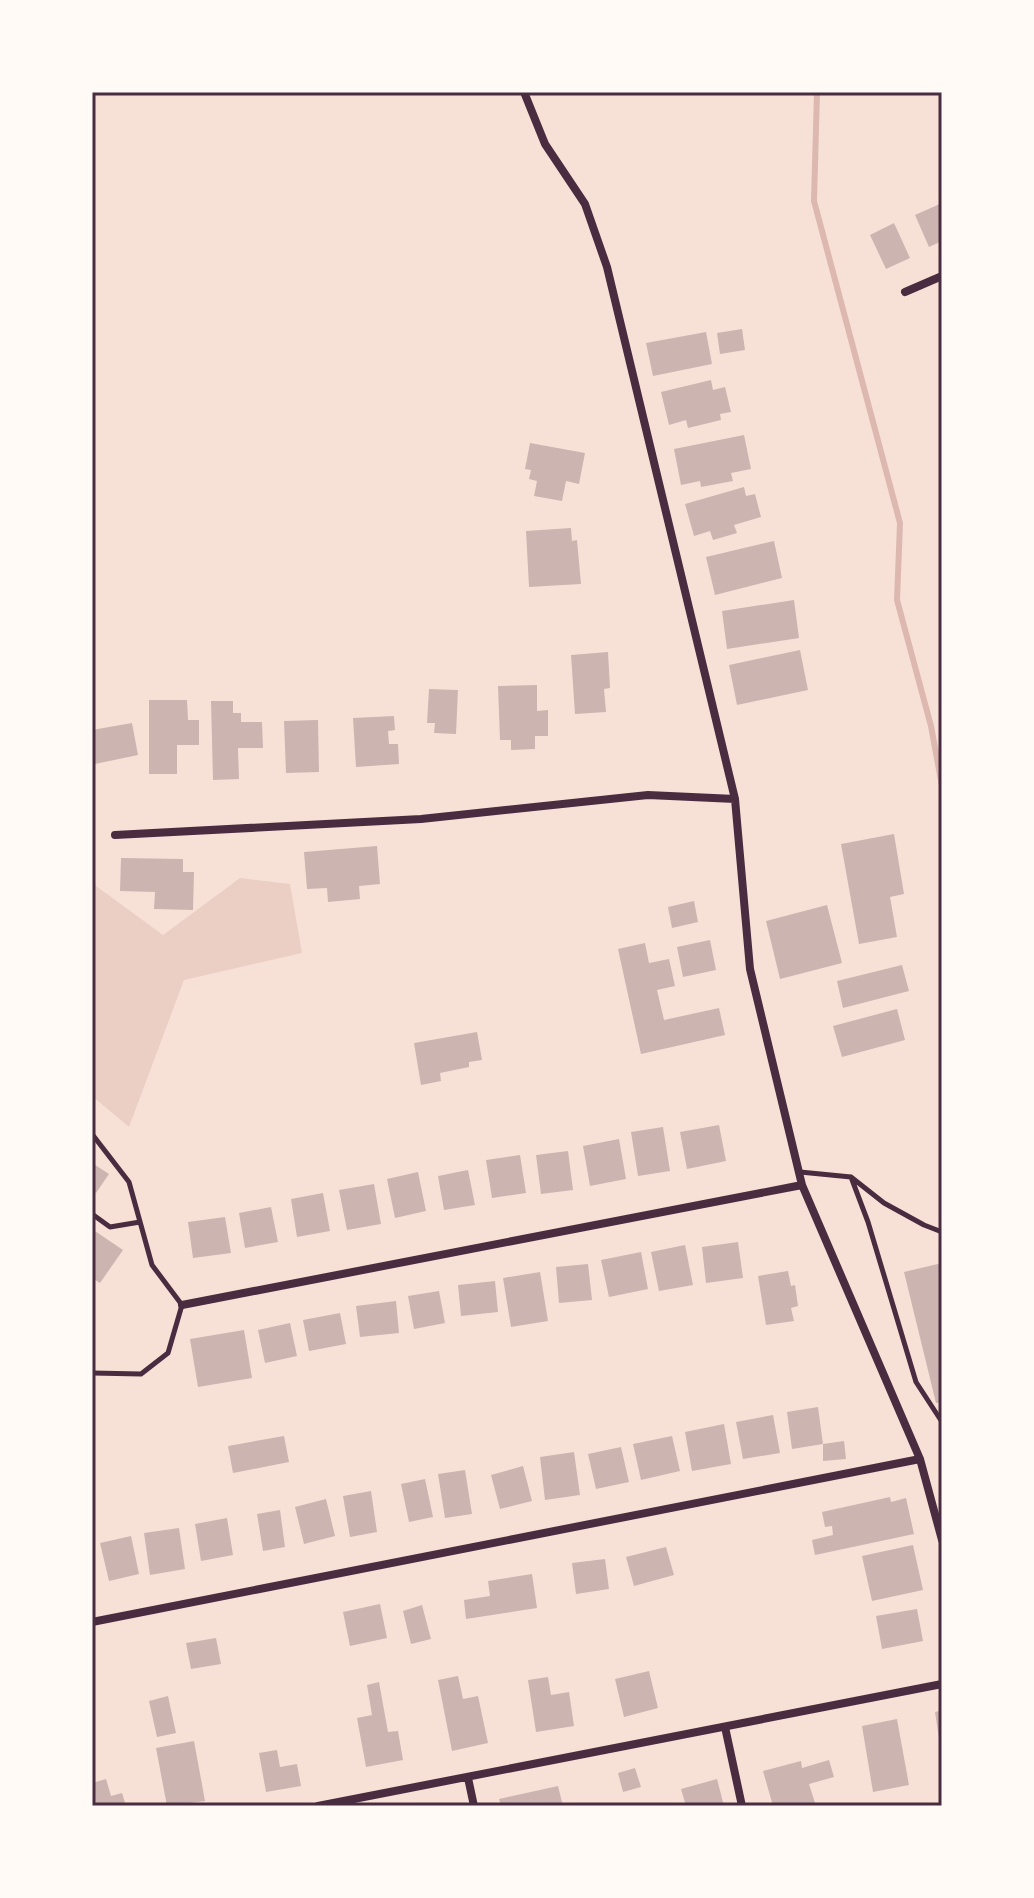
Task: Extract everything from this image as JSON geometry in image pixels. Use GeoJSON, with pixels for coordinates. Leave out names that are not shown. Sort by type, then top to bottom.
{"type":"FeatureCollection","features":[{"type":"Feature","properties":{"kind":"street"},"geometry":{"type":"LineString","coordinates":[[524,92],[545,144],[585,204],[607,267],[735,799],[750,969],[802,1185],[920,1459],[942,1540]]}},
{"type":"Feature","properties":{"kind":"street"},"geometry":{"type":"LineString","coordinates":[[905,292],[942,276]]}},
{"type":"Feature","properties":{"kind":"street"},"geometry":{"type":"LineString","coordinates":[[115,835],[421,819],[648,795],[735,799]]}},
{"type":"Feature","properties":{"kind":"street"},"geometry":{"type":"LineString","coordinates":[[182,1305],[802,1185]]}},
{"type":"Feature","properties":{"kind":"street"},"geometry":{"type":"LineString","coordinates":[[92,1622],[920,1459]]}},
{"type":"Feature","properties":{"kind":"street"},"geometry":{"type":"LineString","coordinates":[[318,1806],[942,1684]]}},
{"type":"Feature","properties":{"kind":"street"},"geometry":{"type":"LineString","coordinates":[[725,1727],[742,1806]]}},
{"type":"Feature","properties":{"kind":"street"},"geometry":{"type":"LineString","coordinates":[[468,1778],[474,1806]]}},
{"type":"Feature","properties":{"kind":"lane"},"geometry":{"type":"LineString","coordinates":[[92,1134],[129,1182],[152,1265],[182,1305],[168,1353],[141,1374],[92,1373]]}},
{"type":"Feature","properties":{"kind":"lane"},"geometry":{"type":"LineString","coordinates":[[799,1172],[851,1177],[884,1203],[942,1232]]}},
{"type":"Feature","properties":{"kind":"lane"},"geometry":{"type":"LineString","coordinates":[[851,1177],[868,1222],[916,1382],[942,1422]]}},
{"type":"Feature","properties":{"kind":"lane"},"geometry":{"type":"LineString","coordinates":[[92,1214],[110,1227],[140,1222]]}},
{"type":"Feature","properties":{"kind":"shaded area"},"geometry":{"type":"Polygon","coordinates":[[[240,878],[290,884],[302,953],[184,980],[129,1127],[92,1096],[92,883],[163,935],[240,878]]]}},
{"type":"Feature","properties":{"kind":"building"},"geometry":{"type":"Polygon","coordinates":[[[942,203],[942,241],[929,247],[915,215],[942,203]]]}},
{"type":"Feature","properties":{"kind":"building"},"geometry":{"type":"Polygon","coordinates":[[[894,223],[910,258],[886,269],[870,235],[894,223]]]}},
{"type":"Feature","properties":{"kind":"building"},"geometry":{"type":"Polygon","coordinates":[[[742,329],[745,350],[720,354],[717,333],[742,329]]]}},
{"type":"Feature","properties":{"kind":"building"},"geometry":{"type":"Polygon","coordinates":[[[706,332],[712,364],[653,376],[646,343],[706,332]]]}},
{"type":"Feature","properties":{"kind":"building"},"geometry":{"type":"Polygon","coordinates":[[[711,380],[713,390],[725,387],[731,412],[720,414],[721,420],[688,428],[686,420],[669,425],[661,392],[711,380]]]}},
{"type":"Feature","properties":{"kind":"building"},"geometry":{"type":"Polygon","coordinates":[[[744,435],[751,469],[731,473],[733,481],[701,487],[700,481],[681,485],[674,449],[744,435]]]}},
{"type":"Feature","properties":{"kind":"building"},"geometry":{"type":"Polygon","coordinates":[[[530,443],[585,453],[579,484],[566,481],[562,501],[534,496],[537,481],[529,479],[531,470],[525,469],[530,443]]]}},
{"type":"Feature","properties":{"kind":"building"},"geometry":{"type":"Polygon","coordinates":[[[744,487],[746,496],[755,494],[761,517],[734,525],[737,533],[713,540],[710,531],[694,536],[685,504],[744,487]]]}},
{"type":"Feature","properties":{"kind":"building"},"geometry":{"type":"Polygon","coordinates":[[[571,528],[572,541],[577,540],[581,584],[529,587],[526,531],[571,528]]]}},
{"type":"Feature","properties":{"kind":"building"},"geometry":{"type":"Polygon","coordinates":[[[774,541],[782,578],[715,595],[706,557],[774,541]]]}},
{"type":"Feature","properties":{"kind":"building"},"geometry":{"type":"Polygon","coordinates":[[[794,600],[799,638],[727,649],[722,611],[794,600]]]}},
{"type":"Feature","properties":{"kind":"building"},"geometry":{"type":"Polygon","coordinates":[[[800,650],[808,690],[737,705],[729,665],[800,650]]]}},
{"type":"Feature","properties":{"kind":"building"},"geometry":{"type":"Polygon","coordinates":[[[608,652],[610,688],[604,689],[606,712],[575,714],[571,655],[608,652]]]}},
{"type":"Feature","properties":{"kind":"building"},"geometry":{"type":"Polygon","coordinates":[[[537,685],[537,711],[548,710],[548,736],[535,736],[535,749],[511,750],[511,740],[500,740],[498,686],[537,685]]]}},
{"type":"Feature","properties":{"kind":"building"},"geometry":{"type":"Polygon","coordinates":[[[429,689],[458,690],[456,734],[434,733],[435,723],[427,723],[429,689]]]}},
{"type":"Feature","properties":{"kind":"building"},"geometry":{"type":"Polygon","coordinates":[[[149,700],[187,700],[188,720],[199,720],[199,745],[177,745],[177,774],[149,774],[149,700]]]}},
{"type":"Feature","properties":{"kind":"building"},"geometry":{"type":"Polygon","coordinates":[[[211,701],[233,701],[233,713],[241,713],[241,722],[262,722],[263,748],[238,748],[239,779],[213,780],[211,701]]]}},
{"type":"Feature","properties":{"kind":"building"},"geometry":{"type":"Polygon","coordinates":[[[394,716],[395,730],[388,731],[389,744],[398,744],[399,764],[356,767],[353,718],[394,716]]]}},
{"type":"Feature","properties":{"kind":"building"},"geometry":{"type":"Polygon","coordinates":[[[318,720],[319,772],[286,773],[284,721],[318,720]]]}},
{"type":"Feature","properties":{"kind":"building"},"geometry":{"type":"Polygon","coordinates":[[[132,723],[138,755],[95,764],[92,730],[132,723]]]}},
{"type":"Feature","properties":{"kind":"building"},"geometry":{"type":"Polygon","coordinates":[[[894,834],[904,894],[890,897],[897,937],[859,944],[841,844],[894,834]]]}},
{"type":"Feature","properties":{"kind":"building"},"geometry":{"type":"Polygon","coordinates":[[[377,846],[380,884],[359,886],[360,899],[328,902],[327,888],[307,889],[304,852],[377,846]]]}},
{"type":"Feature","properties":{"kind":"building"},"geometry":{"type":"Polygon","coordinates":[[[121,858],[183,859],[183,872],[194,872],[193,910],[154,909],[155,892],[120,891],[121,858]]]}},
{"type":"Feature","properties":{"kind":"building"},"geometry":{"type":"Polygon","coordinates":[[[694,901],[698,922],[672,928],[668,907],[694,901]]]}},
{"type":"Feature","properties":{"kind":"building"},"geometry":{"type":"Polygon","coordinates":[[[827,905],[842,963],[780,979],[766,921],[827,905]]]}},
{"type":"Feature","properties":{"kind":"building"},"geometry":{"type":"Polygon","coordinates":[[[710,940],[716,970],[683,977],[677,947],[710,940]]]}},
{"type":"Feature","properties":{"kind":"building"},"geometry":{"type":"Polygon","coordinates":[[[645,943],[649,963],[669,959],[675,986],[657,990],[664,1020],[719,1008],[725,1035],[641,1054],[618,949],[645,943]]]}},
{"type":"Feature","properties":{"kind":"building"},"geometry":{"type":"Polygon","coordinates":[[[902,965],[909,991],[843,1008],[837,981],[902,965]]]}},
{"type":"Feature","properties":{"kind":"building"},"geometry":{"type":"Polygon","coordinates":[[[897,1009],[905,1040],[842,1057],[833,1026],[897,1009]]]}},
{"type":"Feature","properties":{"kind":"building"},"geometry":{"type":"Polygon","coordinates":[[[477,1032],[482,1060],[469,1062],[469,1067],[440,1073],[441,1081],[421,1085],[414,1043],[477,1032]]]}},
{"type":"Feature","properties":{"kind":"building"},"geometry":{"type":"Polygon","coordinates":[[[719,1125],[726,1161],[687,1169],[680,1132],[719,1125]]]}},
{"type":"Feature","properties":{"kind":"building"},"geometry":{"type":"Polygon","coordinates":[[[663,1127],[670,1171],[638,1176],[631,1132],[663,1127]]]}},
{"type":"Feature","properties":{"kind":"building"},"geometry":{"type":"Polygon","coordinates":[[[619,1139],[626,1179],[590,1186],[583,1146],[619,1139]]]}},
{"type":"Feature","properties":{"kind":"building"},"geometry":{"type":"Polygon","coordinates":[[[568,1151],[573,1190],[541,1194],[536,1155],[568,1151]]]}},
{"type":"Feature","properties":{"kind":"building"},"geometry":{"type":"Polygon","coordinates":[[[520,1155],[526,1193],[492,1198],[486,1160],[520,1155]]]}},
{"type":"Feature","properties":{"kind":"building"},"geometry":{"type":"Polygon","coordinates":[[[92,1163],[109,1174],[96,1193],[92,1190],[92,1163]]]}},
{"type":"Feature","properties":{"kind":"building"},"geometry":{"type":"Polygon","coordinates":[[[468,1170],[475,1205],[444,1210],[438,1176],[468,1170]]]}},
{"type":"Feature","properties":{"kind":"building"},"geometry":{"type":"Polygon","coordinates":[[[418,1172],[426,1211],[395,1218],[387,1179],[418,1172]]]}},
{"type":"Feature","properties":{"kind":"building"},"geometry":{"type":"Polygon","coordinates":[[[374,1184],[381,1224],[347,1230],[339,1190],[374,1184]]]}},
{"type":"Feature","properties":{"kind":"building"},"geometry":{"type":"Polygon","coordinates":[[[323,1193],[330,1231],[297,1237],[291,1199],[323,1193]]]}},
{"type":"Feature","properties":{"kind":"building"},"geometry":{"type":"Polygon","coordinates":[[[271,1207],[278,1242],[245,1248],[239,1213],[271,1207]]]}},
{"type":"Feature","properties":{"kind":"building"},"geometry":{"type":"Polygon","coordinates":[[[225,1217],[231,1253],[193,1258],[188,1222],[225,1217]]]}},
{"type":"Feature","properties":{"kind":"building"},"geometry":{"type":"Polygon","coordinates":[[[92,1229],[123,1250],[100,1283],[92,1278],[92,1229]]]}},
{"type":"Feature","properties":{"kind":"building"},"geometry":{"type":"Polygon","coordinates":[[[738,1242],[743,1278],[706,1283],[702,1247],[738,1242]]]}},
{"type":"Feature","properties":{"kind":"building"},"geometry":{"type":"Polygon","coordinates":[[[685,1245],[693,1285],[659,1291],[651,1252],[685,1245]]]}},
{"type":"Feature","properties":{"kind":"building"},"geometry":{"type":"Polygon","coordinates":[[[641,1252],[648,1289],[609,1297],[601,1260],[641,1252]]]}},
{"type":"Feature","properties":{"kind":"building"},"geometry":{"type":"Polygon","coordinates":[[[942,1263],[942,1402],[936,1403],[904,1272],[942,1263]]]}},
{"type":"Feature","properties":{"kind":"building"},"geometry":{"type":"Polygon","coordinates":[[[588,1264],[592,1300],[559,1303],[556,1267],[588,1264]]]}},
{"type":"Feature","properties":{"kind":"building"},"geometry":{"type":"Polygon","coordinates":[[[788,1271],[791,1286],[795,1285],[798,1306],[791,1308],[794,1321],[766,1325],[758,1276],[788,1271]]]}},
{"type":"Feature","properties":{"kind":"building"},"geometry":{"type":"Polygon","coordinates":[[[540,1272],[548,1321],[511,1327],[503,1278],[540,1272]]]}},
{"type":"Feature","properties":{"kind":"building"},"geometry":{"type":"Polygon","coordinates":[[[495,1281],[498,1312],[461,1316],[458,1285],[495,1281]]]}},
{"type":"Feature","properties":{"kind":"building"},"geometry":{"type":"Polygon","coordinates":[[[439,1291],[445,1323],[414,1329],[408,1296],[439,1291]]]}},
{"type":"Feature","properties":{"kind":"building"},"geometry":{"type":"Polygon","coordinates":[[[396,1301],[399,1333],[360,1337],[356,1306],[396,1301]]]}},
{"type":"Feature","properties":{"kind":"building"},"geometry":{"type":"Polygon","coordinates":[[[340,1313],[346,1344],[309,1351],[303,1320],[340,1313]]]}},
{"type":"Feature","properties":{"kind":"building"},"geometry":{"type":"Polygon","coordinates":[[[290,1323],[297,1356],[265,1363],[258,1330],[290,1323]]]}},
{"type":"Feature","properties":{"kind":"building"},"geometry":{"type":"Polygon","coordinates":[[[244,1330],[252,1378],[198,1387],[190,1339],[244,1330]]]}},
{"type":"Feature","properties":{"kind":"building"},"geometry":{"type":"Polygon","coordinates":[[[818,1407],[823,1444],[792,1449],[787,1412],[818,1407]]]}},
{"type":"Feature","properties":{"kind":"building"},"geometry":{"type":"Polygon","coordinates":[[[773,1415],[780,1453],[743,1459],[736,1422],[773,1415]]]}},
{"type":"Feature","properties":{"kind":"building"},"geometry":{"type":"Polygon","coordinates":[[[724,1424],[731,1464],[692,1471],[685,1432],[724,1424]]]}},
{"type":"Feature","properties":{"kind":"building"},"geometry":{"type":"Polygon","coordinates":[[[284,1436],[289,1462],[233,1473],[228,1446],[284,1436]]]}},
{"type":"Feature","properties":{"kind":"building"},"geometry":{"type":"Polygon","coordinates":[[[672,1436],[680,1471],[641,1480],[633,1444],[672,1436]]]}},
{"type":"Feature","properties":{"kind":"building"},"geometry":{"type":"Polygon","coordinates":[[[844,1441],[846,1459],[823,1461],[823,1444],[844,1441]]]}},
{"type":"Feature","properties":{"kind":"building"},"geometry":{"type":"Polygon","coordinates":[[[621,1447],[629,1482],[596,1489],[588,1454],[621,1447]]]}},
{"type":"Feature","properties":{"kind":"building"},"geometry":{"type":"Polygon","coordinates":[[[574,1452],[580,1495],[545,1500],[540,1457],[574,1452]]]}},
{"type":"Feature","properties":{"kind":"building"},"geometry":{"type":"Polygon","coordinates":[[[523,1466],[532,1501],[500,1509],[491,1475],[523,1466]]]}},
{"type":"Feature","properties":{"kind":"building"},"geometry":{"type":"Polygon","coordinates":[[[465,1470],[472,1514],[445,1518],[438,1474],[465,1470]]]}},
{"type":"Feature","properties":{"kind":"building"},"geometry":{"type":"Polygon","coordinates":[[[425,1479],[433,1517],[409,1522],[401,1484],[425,1479]]]}},
{"type":"Feature","properties":{"kind":"building"},"geometry":{"type":"Polygon","coordinates":[[[371,1491],[377,1532],[350,1537],[343,1496],[371,1491]]]}},
{"type":"Feature","properties":{"kind":"building"},"geometry":{"type":"Polygon","coordinates":[[[890,1497],[891,1502],[906,1498],[914,1534],[815,1555],[812,1540],[833,1535],[832,1526],[825,1527],[822,1512],[890,1497]]]}},
{"type":"Feature","properties":{"kind":"building"},"geometry":{"type":"Polygon","coordinates":[[[326,1499],[335,1536],[304,1544],[295,1507],[326,1499]]]}},
{"type":"Feature","properties":{"kind":"building"},"geometry":{"type":"Polygon","coordinates":[[[280,1510],[285,1547],[263,1551],[257,1514],[280,1510]]]}},
{"type":"Feature","properties":{"kind":"building"},"geometry":{"type":"Polygon","coordinates":[[[227,1518],[233,1555],[201,1561],[195,1524],[227,1518]]]}},
{"type":"Feature","properties":{"kind":"building"},"geometry":{"type":"Polygon","coordinates":[[[179,1528],[185,1569],[150,1575],[144,1533],[179,1528]]]}},
{"type":"Feature","properties":{"kind":"building"},"geometry":{"type":"Polygon","coordinates":[[[131,1536],[139,1574],[109,1581],[100,1543],[131,1536]]]}},
{"type":"Feature","properties":{"kind":"building"},"geometry":{"type":"Polygon","coordinates":[[[913,1545],[923,1590],[872,1601],[862,1556],[913,1545]]]}},
{"type":"Feature","properties":{"kind":"building"},"geometry":{"type":"Polygon","coordinates":[[[666,1547],[674,1575],[634,1586],[626,1557],[666,1547]]]}},
{"type":"Feature","properties":{"kind":"building"},"geometry":{"type":"Polygon","coordinates":[[[605,1559],[609,1589],[576,1594],[572,1563],[605,1559]]]}},
{"type":"Feature","properties":{"kind":"building"},"geometry":{"type":"Polygon","coordinates":[[[532,1574],[537,1608],[466,1619],[464,1600],[490,1596],[488,1581],[532,1574]]]}},
{"type":"Feature","properties":{"kind":"building"},"geometry":{"type":"Polygon","coordinates":[[[380,1604],[387,1638],[350,1646],[343,1612],[380,1604]]]}},
{"type":"Feature","properties":{"kind":"building"},"geometry":{"type":"Polygon","coordinates":[[[422,1605],[431,1639],[411,1644],[403,1611],[422,1605]]]}},
{"type":"Feature","properties":{"kind":"building"},"geometry":{"type":"Polygon","coordinates":[[[917,1609],[923,1641],[882,1649],[876,1616],[917,1609]]]}},
{"type":"Feature","properties":{"kind":"building"},"geometry":{"type":"Polygon","coordinates":[[[216,1638],[221,1664],[191,1669],[186,1643],[216,1638]]]}},
{"type":"Feature","properties":{"kind":"building"},"geometry":{"type":"Polygon","coordinates":[[[649,1671],[658,1708],[624,1717],[615,1679],[649,1671]]]}},
{"type":"Feature","properties":{"kind":"building"},"geometry":{"type":"Polygon","coordinates":[[[458,1676],[463,1699],[478,1696],[488,1743],[452,1751],[438,1680],[458,1676]]]}},
{"type":"Feature","properties":{"kind":"building"},"geometry":{"type":"Polygon","coordinates":[[[548,1677],[551,1695],[569,1692],[574,1726],[536,1732],[528,1680],[548,1677]]]}},
{"type":"Feature","properties":{"kind":"building"},"geometry":{"type":"Polygon","coordinates":[[[379,1682],[388,1732],[398,1731],[403,1760],[366,1767],[357,1718],[372,1715],[367,1685],[379,1682]]]}},
{"type":"Feature","properties":{"kind":"building"},"geometry":{"type":"Polygon","coordinates":[[[168,1696],[176,1733],[157,1737],[149,1701],[168,1696]]]}},
{"type":"Feature","properties":{"kind":"building"},"geometry":{"type":"Polygon","coordinates":[[[942,1710],[942,1745],[940,1745],[935,1712],[942,1710]]]}},
{"type":"Feature","properties":{"kind":"building"},"geometry":{"type":"Polygon","coordinates":[[[897,1719],[909,1785],[873,1792],[862,1726],[897,1719]]]}},
{"type":"Feature","properties":{"kind":"building"},"geometry":{"type":"Polygon","coordinates":[[[194,1741],[205,1801],[167,1806],[156,1748],[194,1741]]]}},
{"type":"Feature","properties":{"kind":"building"},"geometry":{"type":"Polygon","coordinates":[[[277,1750],[280,1767],[297,1764],[301,1786],[266,1792],[259,1753],[277,1750]]]}},
{"type":"Feature","properties":{"kind":"building"},"geometry":{"type":"Polygon","coordinates":[[[829,1760],[834,1777],[809,1784],[816,1806],[773,1806],[763,1771],[801,1761],[802,1768],[829,1760]]]}},
{"type":"Feature","properties":{"kind":"building"},"geometry":{"type":"Polygon","coordinates":[[[635,1768],[641,1787],[623,1792],[618,1773],[635,1768]]]}},
{"type":"Feature","properties":{"kind":"building"},"geometry":{"type":"Polygon","coordinates":[[[106,1779],[111,1796],[122,1793],[126,1806],[96,1806],[92,1783],[106,1779]]]}},
{"type":"Feature","properties":{"kind":"building"},"geometry":{"type":"Polygon","coordinates":[[[717,1779],[724,1806],[686,1806],[681,1789],[717,1779]]]}},
{"type":"Feature","properties":{"kind":"building"},"geometry":{"type":"Polygon","coordinates":[[[558,1786],[563,1806],[501,1806],[499,1799],[558,1786]]]}},
{"type":"Feature","properties":{"kind":"waterway"},"geometry":{"type":"LineString","coordinates":[[817,92],[814,201],[900,523],[897,600],[931,726],[942,786]]}},
{"type":"Feature","properties":{"kind":"waterway"},"geometry":{"type":"LineString","coordinates":[[942,1026],[942,1062]]}}]}
